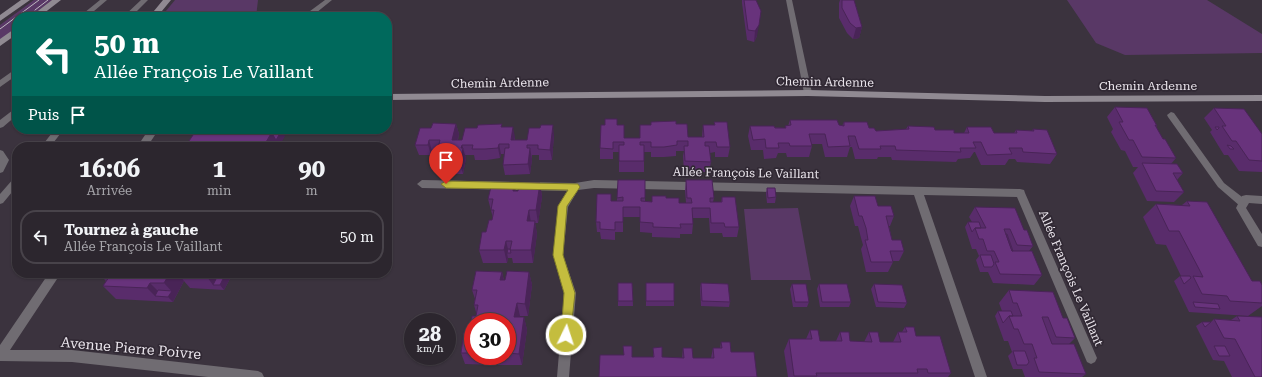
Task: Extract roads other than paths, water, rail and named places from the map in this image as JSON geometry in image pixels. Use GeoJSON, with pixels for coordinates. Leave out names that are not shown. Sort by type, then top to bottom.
{"type":"FeatureCollection","features":[{"type":"Feature","properties":{"kind":"street"},"geometry":{"type":"LineString","coordinates":[[0,19],[26,0]]}},
{"type":"Feature","properties":{"kind":"street"},"geometry":{"type":"LineString","coordinates":[[41,12],[57,0]]}},
{"type":"Feature","properties":{"kind":"street"},"geometry":{"type":"LineString","coordinates":[[157,12],[167,0]]}},
{"type":"Feature","properties":{"kind":"street"},"geometry":{"type":"LineString","coordinates":[[0,43],[12,34]]}},
{"type":"Feature","properties":{"kind":"street","name":"Chemin Ardenne"},"geometry":{"type":"LineString","coordinates":[[392,97],[808,93],[1045,99],[1262,98]]}},
{"type":"Feature","properties":{"kind":"street","name":"Allée François Le Vaillant"},"geometry":{"type":"LineString","coordinates":[[422,184],[575,187],[594,184],[1020,193],[1091,358]]}},
{"type":"Feature","properties":{"kind":"street"},"geometry":{"type":"LineString","coordinates":[[563,377],[570,293],[558,255],[563,206],[575,187]]}},
{"type":"Feature","properties":{"kind":"street"},"geometry":{"type":"LineString","coordinates":[[917,190],[981,377]]}},
{"type":"Feature","properties":{"kind":"street"},"geometry":{"type":"LineString","coordinates":[[1262,200],[1246,199],[1241,208],[1262,243]]}},
{"type":"Feature","properties":{"kind":"street"},"geometry":{"type":"LineString","coordinates":[[0,355],[52,278]]}},
{"type":"Feature","properties":{"kind":"street","name":"Avenue Pierre Poivre"},"geometry":{"type":"LineString","coordinates":[[0,355],[72,356],[258,377]]}},
{"type":"Feature","properties":{"kind":"lane"},"geometry":{"type":"LineString","coordinates":[[89,12],[104,0]]}},
{"type":"Feature","properties":{"kind":"lane"},"geometry":{"type":"LineString","coordinates":[[132,12],[145,0]]}},
{"type":"Feature","properties":{"kind":"lane"},"geometry":{"type":"LineString","coordinates":[[313,12],[330,0]]}},
{"type":"Feature","properties":{"kind":"lane"},"geometry":{"type":"LineString","coordinates":[[789,0],[808,93]]}},
{"type":"Feature","properties":{"kind":"lane"},"geometry":{"type":"LineString","coordinates":[[0,84],[12,74]]}},
{"type":"Feature","properties":{"kind":"lane"},"geometry":{"type":"LineString","coordinates":[[0,125],[12,115]]}},
{"type":"Feature","properties":{"kind":"lane"},"geometry":{"type":"LineString","coordinates":[[1171,115],[1221,186],[1243,203]]}},
{"type":"Feature","properties":{"kind":"lane"},"geometry":{"type":"LineString","coordinates":[[49,142],[56,134]]}},
{"type":"Feature","properties":{"kind":"lane"},"geometry":{"type":"LineString","coordinates":[[0,153],[5,160],[0,170]]}},
{"type":"Feature","properties":{"kind":"lane"},"geometry":{"type":"LineString","coordinates":[[0,200],[12,186]]}},
{"type":"Feature","properties":{"kind":"tram line"},"geometry":{"type":"LineString","coordinates":[[23,12],[39,0]]}},
{"type":"Feature","properties":{"kind":"tram line"},"geometry":{"type":"LineString","coordinates":[[35,10],[48,0]]}},
{"type":"Feature","properties":{"kind":"tram line"},"geometry":{"type":"LineString","coordinates":[[0,29],[12,20]]}}]}
